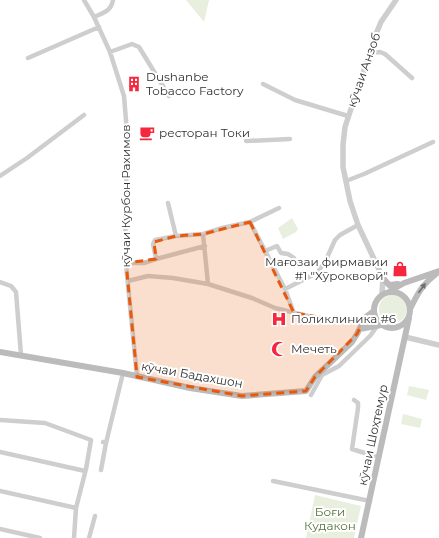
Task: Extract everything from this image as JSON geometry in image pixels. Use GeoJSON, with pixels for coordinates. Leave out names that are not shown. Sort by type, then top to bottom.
{"type":"FeatureCollection","features":[{"type":"Feature","properties":{"kind":"main road"},"geometry":{"type":"LineString","coordinates":[[383,278],[389,285],[394,285],[439,272]]}},
{"type":"Feature","properties":{"kind":"main road"},"geometry":{"type":"LineString","coordinates":[[410,309],[424,283],[439,272]]}},
{"type":"Feature","properties":{"kind":"main road"},"geometry":{"type":"LineString","coordinates":[[379,325],[374,311],[376,301],[382,294],[404,283]]}},
{"type":"Feature","properties":{"kind":"main road"},"geometry":{"type":"LineString","coordinates":[[390,291],[397,292],[404,296],[409,302],[410,309],[409,318],[402,326],[391,328]]}},
{"type":"Feature","properties":{"kind":"main road","name":"кӯчаи Бадахшон"},"geometry":{"type":"LineString","coordinates":[[0,352],[123,373],[190,388],[242,396],[306,391],[315,377],[347,347],[359,331],[364,320],[374,311]]}},
{"type":"Feature","properties":{"kind":"main road","name":"кӯчаи Шоҳтемур"},"geometry":{"type":"LineString","coordinates":[[361,538],[409,318]]}},
{"type":"Feature","properties":{"kind":"main road"},"geometry":{"type":"LineString","coordinates":[[359,331],[379,325],[391,328],[405,336]]}},
{"type":"Feature","properties":{"kind":"street","name":"кӯчаи Курбон Рахимов"},"geometry":{"type":"LineString","coordinates":[[84,0],[110,52],[124,96],[128,145],[125,205],[126,263],[137,377]]}},
{"type":"Feature","properties":{"kind":"street"},"geometry":{"type":"LineString","coordinates":[[94,18],[109,10],[113,0]]}},
{"type":"Feature","properties":{"kind":"street","name":"кӯчаи Анзоб"},"geometry":{"type":"LineString","coordinates":[[383,278],[358,225],[350,201],[343,167],[342,145],[348,116],[381,22],[396,0]]}},
{"type":"Feature","properties":{"kind":"street"},"geometry":{"type":"LineString","coordinates":[[28,58],[99,28]]}},
{"type":"Feature","properties":{"kind":"street"},"geometry":{"type":"LineString","coordinates":[[110,52],[132,44],[139,47],[169,96]]}},
{"type":"Feature","properties":{"kind":"street"},"geometry":{"type":"LineString","coordinates":[[370,53],[380,52],[385,54],[412,78]]}},
{"type":"Feature","properties":{"kind":"street"},"geometry":{"type":"LineString","coordinates":[[263,84],[295,100],[348,116]]}},
{"type":"Feature","properties":{"kind":"street"},"geometry":{"type":"LineString","coordinates":[[0,176],[27,158],[84,115]]}},
{"type":"Feature","properties":{"kind":"street"},"geometry":{"type":"LineString","coordinates":[[246,140],[290,139]]}},
{"type":"Feature","properties":{"kind":"street"},"geometry":{"type":"LineString","coordinates":[[346,180],[364,174],[433,142]]}},
{"type":"Feature","properties":{"kind":"street"},"geometry":{"type":"LineString","coordinates":[[168,202],[176,236]]}},
{"type":"Feature","properties":{"kind":"street"},"geometry":{"type":"LineString","coordinates":[[156,260],[154,242],[176,236],[203,234],[250,222],[279,208]]}},
{"type":"Feature","properties":{"kind":"street"},"geometry":{"type":"LineString","coordinates":[[250,222],[285,289],[294,313]]}},
{"type":"Feature","properties":{"kind":"street"},"geometry":{"type":"LineString","coordinates":[[285,289],[317,273],[326,260],[335,240],[340,234],[358,225]]}},
{"type":"Feature","properties":{"kind":"street"},"geometry":{"type":"LineString","coordinates":[[203,234],[208,284]]}},
{"type":"Feature","properties":{"kind":"street"},"geometry":{"type":"LineString","coordinates":[[126,263],[156,260],[205,246]]}},
{"type":"Feature","properties":{"kind":"street"},"geometry":{"type":"LineString","coordinates":[[265,251],[276,246],[281,253],[288,254],[294,258]]}},
{"type":"Feature","properties":{"kind":"street"},"geometry":{"type":"LineString","coordinates":[[317,273],[324,278],[333,278]]}},
{"type":"Feature","properties":{"kind":"street"},"geometry":{"type":"LineString","coordinates":[[128,282],[148,276],[173,278],[208,284],[252,298],[275,308],[294,313],[341,321],[364,320]]}},
{"type":"Feature","properties":{"kind":"street"},"geometry":{"type":"LineString","coordinates":[[382,294],[383,278]]}},
{"type":"Feature","properties":{"kind":"street"},"geometry":{"type":"LineString","coordinates":[[0,282],[11,286],[16,292],[21,355]]}},
{"type":"Feature","properties":{"kind":"street"},"geometry":{"type":"LineString","coordinates":[[311,394],[322,375],[339,366],[370,336],[379,325]]}},
{"type":"Feature","properties":{"kind":"street"},"geometry":{"type":"LineString","coordinates":[[405,336],[439,345]]}},
{"type":"Feature","properties":{"kind":"street"},"geometry":{"type":"LineString","coordinates":[[101,470],[105,442],[123,373]]}},
{"type":"Feature","properties":{"kind":"street"},"geometry":{"type":"LineString","coordinates":[[354,400],[358,403],[358,408],[352,449],[374,456]]}},
{"type":"Feature","properties":{"kind":"street"},"geometry":{"type":"LineString","coordinates":[[0,420],[45,423],[91,440],[76,508],[74,538]]}},
{"type":"Feature","properties":{"kind":"street"},"geometry":{"type":"LineString","coordinates":[[0,452],[85,472]]}},
{"type":"Feature","properties":{"kind":"street"},"geometry":{"type":"LineString","coordinates":[[273,481],[370,501]]}},
{"type":"Feature","properties":{"kind":"street"},"geometry":{"type":"LineString","coordinates":[[0,491],[76,508]]}},
{"type":"Feature","properties":{"kind":"street"},"geometry":{"type":"LineString","coordinates":[[89,538],[95,516]]}},
{"type":"Feature","properties":{"kind":"street"},"geometry":{"type":"LineString","coordinates":[[0,529],[40,538]]}},
{"type":"Feature","properties":{"kind":"highlighted area"},"geometry":{"type":"Polygon","coordinates":[[[250,222],[294,313],[341,321],[364,320],[357,334],[315,377],[306,391],[242,396],[137,377],[126,263],[156,259],[154,242],[176,236],[203,234],[250,222]]]}},
{"type":"Feature","properties":{"kind":"green space"},"geometry":{"type":"Polygon","coordinates":[[[186,0],[209,0],[204,22],[186,0]]]}},
{"type":"Feature","properties":{"kind":"green space"},"geometry":{"type":"Polygon","coordinates":[[[292,218],[298,229],[296,232],[283,239],[278,228],[292,218]]]}},
{"type":"Feature","properties":{"kind":"green space"},"geometry":{"type":"Polygon","coordinates":[[[393,295],[399,296],[403,299],[406,303],[406,315],[403,319],[399,322],[393,323],[387,322],[383,319],[380,315],[379,309],[380,303],[383,299],[387,296],[393,295]]]}},
{"type":"Feature","properties":{"kind":"green space"},"geometry":{"type":"Polygon","coordinates":[[[409,386],[429,390],[426,400],[407,395],[409,386]]]}},
{"type":"Feature","properties":{"kind":"green space"},"geometry":{"type":"Polygon","coordinates":[[[403,414],[422,419],[420,428],[401,424],[403,414]]]}},
{"type":"Feature","properties":{"kind":"green space","name":"Боғи Кудакон"},"geometry":{"type":"Polygon","coordinates":[[[315,495],[361,506],[354,538],[306,538],[315,495]]]}},
{"type":"Feature","properties":{"kind":"place","name":"Dushanbe Tobacco Factory"},"geometry":{"type":"Point","coordinates":[134,84]}},
{"type":"Feature","properties":{"kind":"place","name":"ресторан Токи"},"geometry":{"type":"Point","coordinates":[147,133]}},
{"type":"Feature","properties":{"kind":"place","name":"Мағозаи фирмавии #1 \"Хӯрокворӣ\""},"geometry":{"type":"Point","coordinates":[400,269]}},
{"type":"Feature","properties":{"kind":"place","name":"Поликлиника #6"},"geometry":{"type":"Point","coordinates":[279,319]}},
{"type":"Feature","properties":{"kind":"place","name":"Мечеть"},"geometry":{"type":"Point","coordinates":[279,349]}}]}
